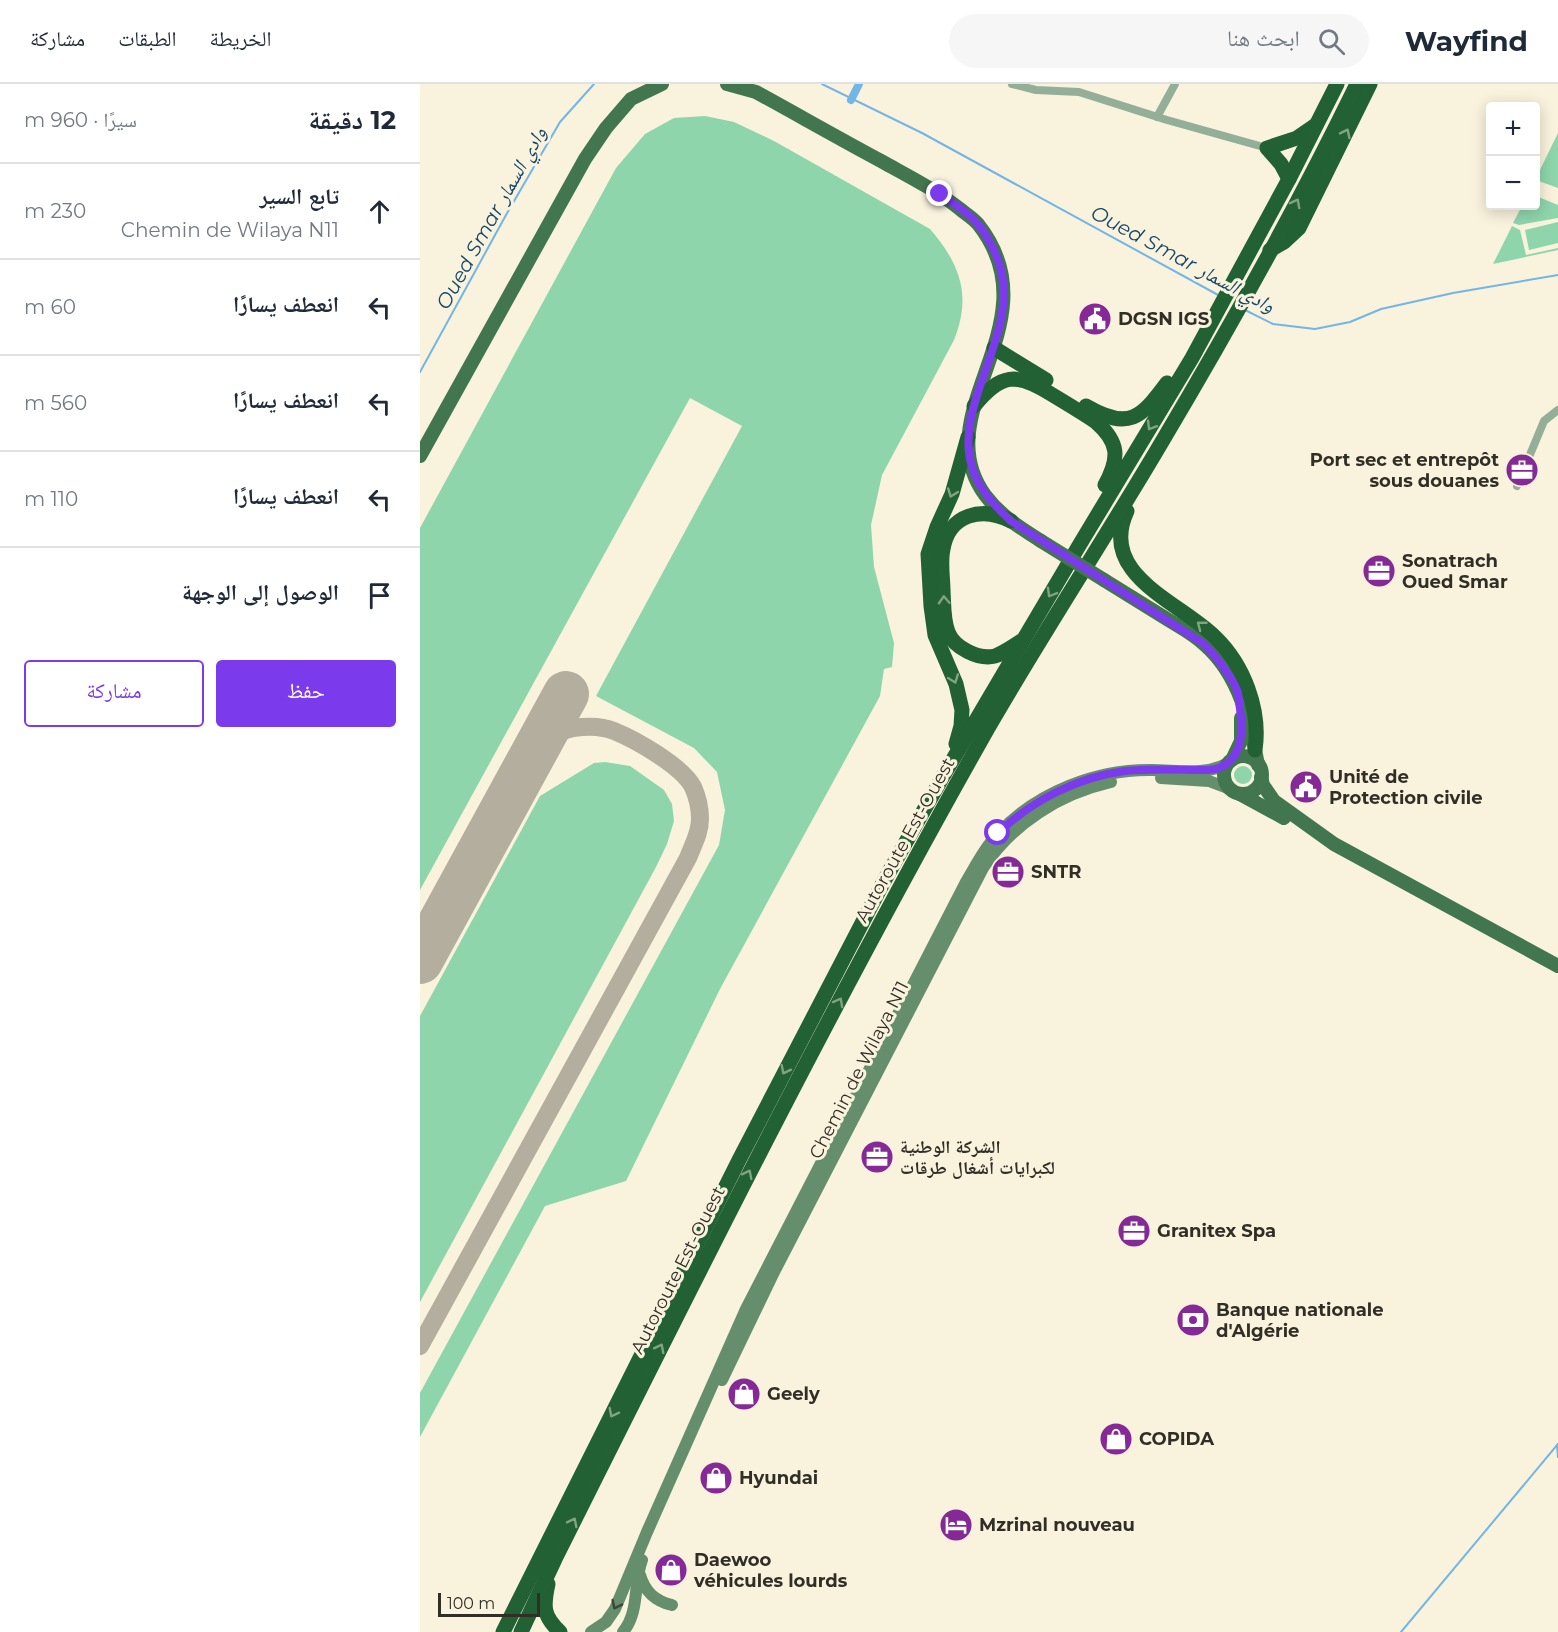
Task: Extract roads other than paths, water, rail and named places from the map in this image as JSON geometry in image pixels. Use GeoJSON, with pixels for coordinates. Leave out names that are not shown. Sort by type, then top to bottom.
{"type":"FeatureCollection","features":[{"type":"Feature","properties":{"kind":"highway","name":"Autoroute Est-Ouest"},"geometry":{"type":"LineString","coordinates":[[503,1632],[789,1063],[879,891],[1023,640],[1192,358],[1289,179],[1337,84]]}},
{"type":"Feature","properties":{"kind":"highway","name":"Autoroute Est-Ouest"},"geometry":{"type":"LineString","coordinates":[[520,1632],[796,1082],[927,837],[1051,622],[1162,442],[1226,331],[1357,84]]}},
{"type":"Feature","properties":{"kind":"highway"},"geometry":{"type":"LineString","coordinates":[[1270,250],[1284,242],[1299,228],[1370,84]]}},
{"type":"Feature","properties":{"kind":"highway"},"geometry":{"type":"LineString","coordinates":[[1289,179],[1281,164],[1267,147],[1297,138],[1316,125]]}},
{"type":"Feature","properties":{"kind":"highway"},"geometry":{"type":"LineString","coordinates":[[992,353],[1099,413],[1123,419],[1145,412],[1174,375],[1192,358]]}},
{"type":"Feature","properties":{"kind":"highway"},"geometry":{"type":"LineString","coordinates":[[992,353],[1096,422],[1105,430],[1115,450],[1116,459],[1113,470],[1090,511],[1080,544]]}},
{"type":"Feature","properties":{"kind":"highway"},"geometry":{"type":"LineString","coordinates":[[975,406],[984,394],[998,383],[1014,379],[1031,381]]}},
{"type":"Feature","properties":{"kind":"highway"},"geometry":{"type":"LineString","coordinates":[[942,778],[962,726],[962,710],[956,684],[935,636],[930,606],[928,554],[952,494],[968,437]]}},
{"type":"Feature","properties":{"kind":"highway"},"geometry":{"type":"LineString","coordinates":[[1162,442],[1125,515],[1120,533],[1122,551],[1130,569],[1143,583],[1215,636],[1230,654],[1247,688],[1254,711],[1258,764]]}},
{"type":"Feature","properties":{"kind":"highway"},"geometry":{"type":"LineString","coordinates":[[1011,521],[997,514],[981,512],[966,516],[952,528],[942,549],[945,618],[949,635],[965,650],[980,656],[994,656],[1023,640]]}},
{"type":"Feature","properties":{"kind":"highway"},"geometry":{"type":"LineString","coordinates":[[555,1559],[545,1599],[548,1620],[560,1632]]}},
{"type":"Feature","properties":{"kind":"main road"},"geometry":{"type":"LineString","coordinates":[[420,456],[585,159],[606,128],[630,99],[662,84]]}},
{"type":"Feature","properties":{"kind":"main road"},"geometry":{"type":"LineString","coordinates":[[727,84],[756,92],[940,194],[976,222],[995,251],[1003,278],[1003,308],[968,437],[970,461],[978,482],[985,494],[1011,521],[1204,644],[1217,657],[1238,692],[1247,715],[1263,786],[1274,801],[1334,844]]}},
{"type":"Feature","properties":{"kind":"main road"},"geometry":{"type":"LineString","coordinates":[[1238,692],[1242,734],[1239,747],[1224,774],[1226,785],[1308,832],[1558,966]]}},
{"type":"Feature","properties":{"kind":"main road"},"geometry":{"type":"LineString","coordinates":[[591,1632],[606,1622],[615,1609],[635,1569],[726,1352],[757,1288],[966,882],[998,833],[1010,822],[1050,796],[1074,784],[1099,776],[1138,770],[1214,770],[1230,761],[1244,757],[1258,764]]}},
{"type":"Feature","properties":{"kind":"main road"},"geometry":{"type":"LineString","coordinates":[[1235,791],[1251,792],[1256,788],[1258,764]]}},
{"type":"Feature","properties":{"kind":"main road","name":"Chemin de Wilaya N11"},"geometry":{"type":"LineString","coordinates":[[635,1569],[650,1541],[707,1410],[774,1272],[990,858],[1016,828],[1066,797],[1101,784],[1152,777],[1202,780],[1235,791]]}},
{"type":"Feature","properties":{"kind":"main road"},"geometry":{"type":"LineString","coordinates":[[635,1569],[649,1593],[663,1603],[672,1605]]}},
{"type":"Feature","properties":{"kind":"main road"},"geometry":{"type":"LineString","coordinates":[[623,1632],[630,1623],[633,1613],[635,1569]]}},
{"type":"Feature","properties":{"kind":"street"},"geometry":{"type":"LineString","coordinates":[[1012,84],[1035,90],[1079,92],[1157,117],[1267,147]]}},
{"type":"Feature","properties":{"kind":"street"},"geometry":{"type":"LineString","coordinates":[[1157,117],[1175,84]]}},
{"type":"Feature","properties":{"kind":"street"},"geometry":{"type":"LineString","coordinates":[[1517,486],[1544,421],[1558,410]]}},
{"type":"Feature","properties":{"kind":"waterway","name":"Oued Smar وادي السمار"},"geometry":{"type":"LineString","coordinates":[[420,372],[560,122],[594,84]]}},
{"type":"Feature","properties":{"kind":"waterway","name":"Oued Smar وادي السمار"},"geometry":{"type":"LineString","coordinates":[[822,84],[922,133],[1220,296]]}},
{"type":"Feature","properties":{"kind":"waterway"},"geometry":{"type":"LineString","coordinates":[[851,100],[859,84]]}},
{"type":"Feature","properties":{"kind":"waterway","name":"Oued Smar وادي السمار"},"geometry":{"type":"LineString","coordinates":[[1245,310],[1273,324],[1315,329],[1350,322],[1381,309],[1453,293],[1558,275]]}},
{"type":"Feature","properties":{"kind":"waterway"},"geometry":{"type":"LineString","coordinates":[[1401,1632],[1558,1444]]}},
{"type":"Feature","properties":{"kind":"waterway"},"geometry":{"type":"LineString","coordinates":[[1557,1445],[1558,1457]]}},
{"type":"Feature","properties":{"kind":"place","name":"DGSN IGS"},"geometry":{"type":"Point","coordinates":[1095,319]}},
{"type":"Feature","properties":{"kind":"place","name":"Port sec et entrepôt sous douanes"},"geometry":{"type":"Point","coordinates":[1522,470]}},
{"type":"Feature","properties":{"kind":"place","name":"Sonatrach Oued Smar"},"geometry":{"type":"Point","coordinates":[1379,571]}},
{"type":"Feature","properties":{"kind":"place","name":"Unité de Protection civile"},"geometry":{"type":"Point","coordinates":[1306,787]}},
{"type":"Feature","properties":{"kind":"place","name":"SNTR"},"geometry":{"type":"Point","coordinates":[1008,872]}},
{"type":"Feature","properties":{"kind":"place","name":"الشركة الوطنية لكبرايات أشغال طرقات"},"geometry":{"type":"Point","coordinates":[877,1157]}},
{"type":"Feature","properties":{"kind":"place","name":"Granitex Spa"},"geometry":{"type":"Point","coordinates":[1134,1231]}},
{"type":"Feature","properties":{"kind":"place","name":"Banque nationale d'Algérie"},"geometry":{"type":"Point","coordinates":[1193,1320]}},
{"type":"Feature","properties":{"kind":"place","name":"Geely"},"geometry":{"type":"Point","coordinates":[744,1394]}},
{"type":"Feature","properties":{"kind":"place","name":"COPIDA"},"geometry":{"type":"Point","coordinates":[1116,1439]}},
{"type":"Feature","properties":{"kind":"place","name":"Hyundai"},"geometry":{"type":"Point","coordinates":[716,1478]}},
{"type":"Feature","properties":{"kind":"place","name":"Mzrinal nouveau"},"geometry":{"type":"Point","coordinates":[956,1525]}},
{"type":"Feature","properties":{"kind":"place","name":"Daewoo véhicules lourds"},"geometry":{"type":"Point","coordinates":[671,1570]}}]}
